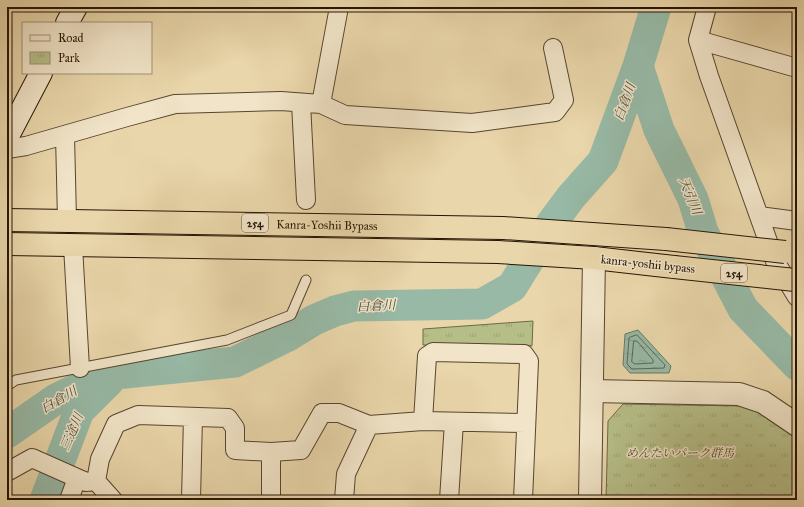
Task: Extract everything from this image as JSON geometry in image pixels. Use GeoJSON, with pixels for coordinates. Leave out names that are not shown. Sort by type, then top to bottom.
{"type":"FeatureCollection","features":[{"type":"Feature","properties":{"kind":"highway","name":"Kanra-Yoshii Bypass"},"geometry":{"type":"LineString","coordinates":[[7,220],[503,228]]}},
{"type":"Feature","properties":{"kind":"highway","name":"kanra-yoshii bypass"},"geometry":{"type":"LineString","coordinates":[[503,228],[666,239],[791,253]]}},
{"type":"Feature","properties":{"kind":"highway","name":"Kanra-Yoshii Bypass"},"geometry":{"type":"LineString","coordinates":[[7,244],[498,252]]}},
{"type":"Feature","properties":{"kind":"highway","name":"kanra-yoshii bypass"},"geometry":{"type":"LineString","coordinates":[[498,252],[594,258],[674,267],[796,286]]}},
{"type":"Feature","properties":{"kind":"street"},"geometry":{"type":"LineString","coordinates":[[68,22],[76,7]]}},
{"type":"Feature","properties":{"kind":"street"},"geometry":{"type":"LineString","coordinates":[[321,104],[339,7]]}},
{"type":"Feature","properties":{"kind":"street"},"geometry":{"type":"LineString","coordinates":[[707,7],[698,40],[709,76],[775,261],[796,286]]}},
{"type":"Feature","properties":{"kind":"street"},"geometry":{"type":"LineString","coordinates":[[698,40],[797,68]]}},
{"type":"Feature","properties":{"kind":"street"},"geometry":{"type":"LineString","coordinates":[[7,149],[26,146],[127,116],[175,104],[281,101],[321,104],[346,115],[472,123],[555,112],[564,100],[553,48]]}},
{"type":"Feature","properties":{"kind":"street"},"geometry":{"type":"LineString","coordinates":[[7,138],[40,74]]}},
{"type":"Feature","properties":{"kind":"street"},"geometry":{"type":"LineString","coordinates":[[301,103],[306,200]]}},
{"type":"Feature","properties":{"kind":"street"},"geometry":{"type":"LineString","coordinates":[[65,134],[67,220]]}},
{"type":"Feature","properties":{"kind":"street"},"geometry":{"type":"LineString","coordinates":[[759,216],[797,221]]}},
{"type":"Feature","properties":{"kind":"street"},"geometry":{"type":"LineString","coordinates":[[74,246],[80,368]]}},
{"type":"Feature","properties":{"kind":"street"},"geometry":{"type":"LineString","coordinates":[[590,500],[594,258]]}},
{"type":"Feature","properties":{"kind":"street"},"geometry":{"type":"LineString","coordinates":[[423,421],[427,356],[433,352],[524,354],[529,361],[523,500]]}},
{"type":"Feature","properties":{"kind":"street"},"geometry":{"type":"LineString","coordinates":[[592,391],[739,394],[764,402],[797,425]]}},
{"type":"Feature","properties":{"kind":"street"},"geometry":{"type":"LineString","coordinates":[[96,481],[100,459],[116,424],[138,416],[228,418],[235,428],[235,450],[271,452],[301,450],[322,413],[340,413],[369,425],[423,421],[526,423]]}},
{"type":"Feature","properties":{"kind":"street"},"geometry":{"type":"LineString","coordinates":[[191,500],[193,417]]}},
{"type":"Feature","properties":{"kind":"street"},"geometry":{"type":"LineString","coordinates":[[449,500],[454,422]]}},
{"type":"Feature","properties":{"kind":"street"},"geometry":{"type":"LineString","coordinates":[[344,500],[346,474],[369,425]]}},
{"type":"Feature","properties":{"kind":"street"},"geometry":{"type":"LineString","coordinates":[[271,452],[271,500]]}},
{"type":"Feature","properties":{"kind":"street"},"geometry":{"type":"LineString","coordinates":[[7,472],[32,458],[86,482],[96,481]]}},
{"type":"Feature","properties":{"kind":"street"},"geometry":{"type":"LineString","coordinates":[[69,500],[71,475]]}},
{"type":"Feature","properties":{"kind":"street"},"geometry":{"type":"LineString","coordinates":[[96,481],[113,500]]}},
{"type":"Feature","properties":{"kind":"lane"},"geometry":{"type":"LineString","coordinates":[[7,386],[16,380],[227,340],[291,315],[306,280]]}},
{"type":"Feature","properties":{"kind":"green space"},"geometry":{"type":"Polygon","coordinates":[[[533,321],[532,346],[423,345],[423,329],[533,321]]]}},
{"type":"Feature","properties":{"kind":"green space","name":"めんたいパーク群馬"},"geometry":{"type":"Polygon","coordinates":[[[623,404],[741,406],[754,410],[797,439],[797,500],[606,500],[608,421],[623,404]]]}},
{"type":"Feature","properties":{"kind":"water"},"geometry":{"type":"Polygon","coordinates":[[[638,330],[671,366],[669,373],[630,373],[623,365],[625,334],[638,330]]]}},
{"type":"Feature","properties":{"kind":"waterway","name":"白倉川"},"geometry":{"type":"LineString","coordinates":[[7,433],[56,399],[91,382],[115,374],[235,362],[288,336],[314,320],[335,311],[354,306],[482,304],[512,287],[551,224],[571,197],[603,161],[638,66],[656,7]]}},
{"type":"Feature","properties":{"kind":"waterway","name":"天引川"},"geometry":{"type":"LineString","coordinates":[[638,66],[659,130],[693,199],[703,232],[743,309],[797,365]]}},
{"type":"Feature","properties":{"kind":"waterway","name":"三途川"},"geometry":{"type":"LineString","coordinates":[[45,500],[79,411],[109,381]]}}]}
